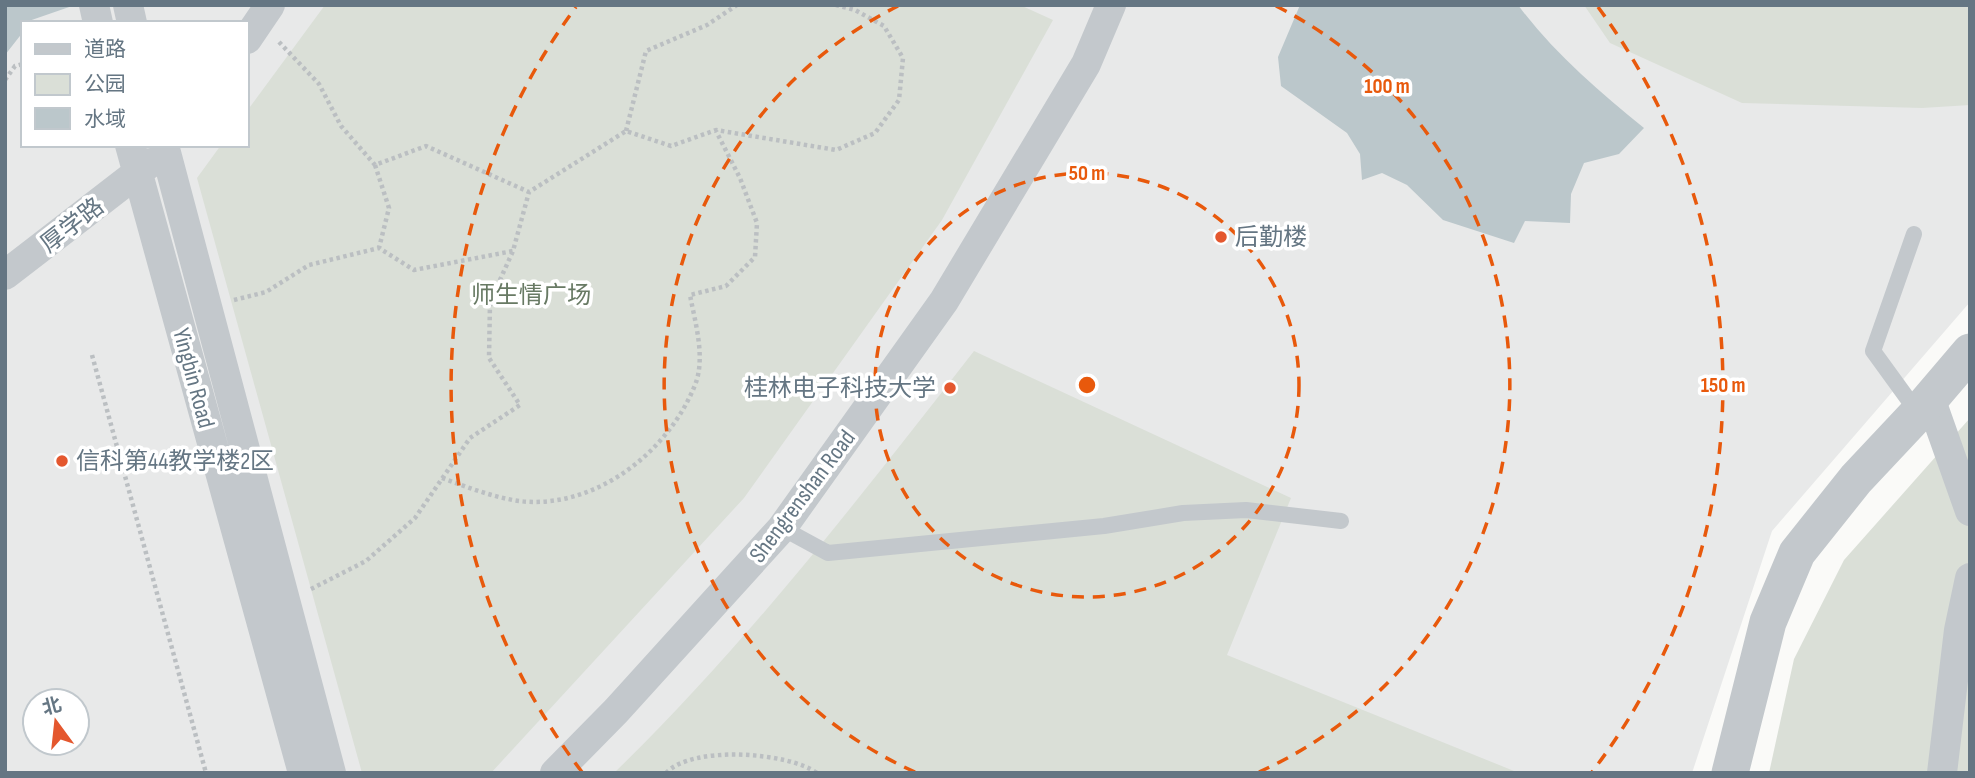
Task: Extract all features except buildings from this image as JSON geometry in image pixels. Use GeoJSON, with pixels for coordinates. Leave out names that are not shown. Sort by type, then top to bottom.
{"type":"FeatureCollection","features":[{"type":"Feature","properties":{"kind":"street","name":"Shengrenshan Road"},"geometry":{"type":"LineString","coordinates":[[555,773],[617,711],[782,528],[944,302],[1086,64],[1111,5]]}},
{"type":"Feature","properties":{"kind":"street","name":"Yingbin Road"},"geometry":{"type":"LineString","coordinates":[[131,147],[303,773]]}},
{"type":"Feature","properties":{"kind":"street","name":"Yingbin Road"},"geometry":{"type":"LineString","coordinates":[[165,147],[331,773]]}},
{"type":"Feature","properties":{"kind":"street","name":"厚学路"},"geometry":{"type":"LineString","coordinates":[[5,275],[138,174],[165,147]]}},
{"type":"Feature","properties":{"kind":"street"},"geometry":{"type":"LineString","coordinates":[[1730,773],[1768,622],[1797,553],[1856,479],[1970,352]]}},
{"type":"Feature","properties":{"kind":"street"},"geometry":{"type":"LineString","coordinates":[[1924,405],[1970,510]]}},
{"type":"Feature","properties":{"kind":"street"},"geometry":{"type":"LineString","coordinates":[[1942,773],[1959,630],[1970,578]]}},
{"type":"Feature","properties":{"kind":"lane"},"geometry":{"type":"LineString","coordinates":[[1914,234],[1872,351],[1924,405]]}},
{"type":"Feature","properties":{"kind":"lane"},"geometry":{"type":"LineString","coordinates":[[782,528],[828,553],[1104,526],[1183,513],[1246,510],[1341,521]]}},
{"type":"Feature","properties":{"kind":"path"},"geometry":{"type":"LineString","coordinates":[[285,602],[366,561],[415,518],[470,438],[520,405],[489,358],[490,302],[513,251],[529,192],[626,131],[646,51],[707,25],[737,5]]}},
{"type":"Feature","properties":{"kind":"path"},"geometry":{"type":"LineString","coordinates":[[626,131],[671,146],[716,130],[836,150],[875,133],[898,100],[903,58],[884,26],[855,10],[836,5]]}},
{"type":"Feature","properties":{"kind":"path"},"geometry":{"type":"LineString","coordinates":[[259,22],[319,84],[341,126],[374,165],[389,208],[379,248]]}},
{"type":"Feature","properties":{"kind":"path"},"geometry":{"type":"LineString","coordinates":[[5,80],[15,66],[21,64]]}},
{"type":"Feature","properties":{"kind":"path"},"geometry":{"type":"LineString","coordinates":[[442,477],[482,492],[521,501],[562,499],[606,486],[643,458],[670,427],[696,384],[699,340],[690,295],[726,286],[755,257],[757,223],[740,178],[716,130]]}},
{"type":"Feature","properties":{"kind":"path"},"geometry":{"type":"LineString","coordinates":[[374,165],[426,146],[529,192]]}},
{"type":"Feature","properties":{"kind":"path"},"geometry":{"type":"LineString","coordinates":[[206,307],[266,292],[309,265],[379,248],[414,270],[513,251]]}},
{"type":"Feature","properties":{"kind":"path"},"geometry":{"type":"LineString","coordinates":[[92,355],[206,773]]}},
{"type":"Feature","properties":{"kind":"path"},"geometry":{"type":"LineString","coordinates":[[666,773],[671,768],[706,756],[742,755],[781,760],[817,773]]}},
{"type":"Feature","properties":{"kind":"shaded area","name":"桂林电子科技大学"},"geometry":{"type":"Polygon","coordinates":[[[5,5],[1970,5],[1970,302],[1772,531],[1692,773],[5,773],[5,5]]]}},
{"type":"Feature","properties":{"kind":"green space","name":"师生情广场"},"geometry":{"type":"Polygon","coordinates":[[[325,5],[1020,5],[1053,20],[942,220],[744,498],[491,773],[362,773],[197,178],[220,147],[248,147],[248,110],[325,5]]]}},
{"type":"Feature","properties":{"kind":"green space"},"geometry":{"type":"Polygon","coordinates":[[[1584,5],[1970,5],[1970,105],[1922,108],[1742,103],[1610,43],[1584,5]]]}},
{"type":"Feature","properties":{"kind":"green space"},"geometry":{"type":"Polygon","coordinates":[[[974,351],[1291,498],[1227,655],[1519,773],[614,773],[663,724],[756,621],[845,515],[974,351]]]}},
{"type":"Feature","properties":{"kind":"green space"},"geometry":{"type":"Polygon","coordinates":[[[1970,418],[1970,773],[1769,773],[1794,659],[1844,560],[1970,418]]]}},
{"type":"Feature","properties":{"kind":"water"},"geometry":{"type":"Polygon","coordinates":[[[5,5],[75,5],[29,21],[21,21],[21,35],[5,55],[5,5]]]}},
{"type":"Feature","properties":{"kind":"water"},"geometry":{"type":"Polygon","coordinates":[[[1300,5],[1518,5],[1546,39],[1577,70],[1644,128],[1619,154],[1584,163],[1571,194],[1570,223],[1525,221],[1514,243],[1443,220],[1407,185],[1382,173],[1362,180],[1360,154],[1347,133],[1281,86],[1278,57],[1300,5]]]}},
{"type":"Feature","properties":{"kind":"place","name":"后勤楼"},"geometry":{"type":"Point","coordinates":[1221,237]}},
{"type":"Feature","properties":{"kind":"place","name":"桂林电子科技大学"},"geometry":{"type":"Point","coordinates":[950,388]}},
{"type":"Feature","properties":{"kind":"place","name":"信科第44教学楼2区"},"geometry":{"type":"Point","coordinates":[62,461]}}]}
